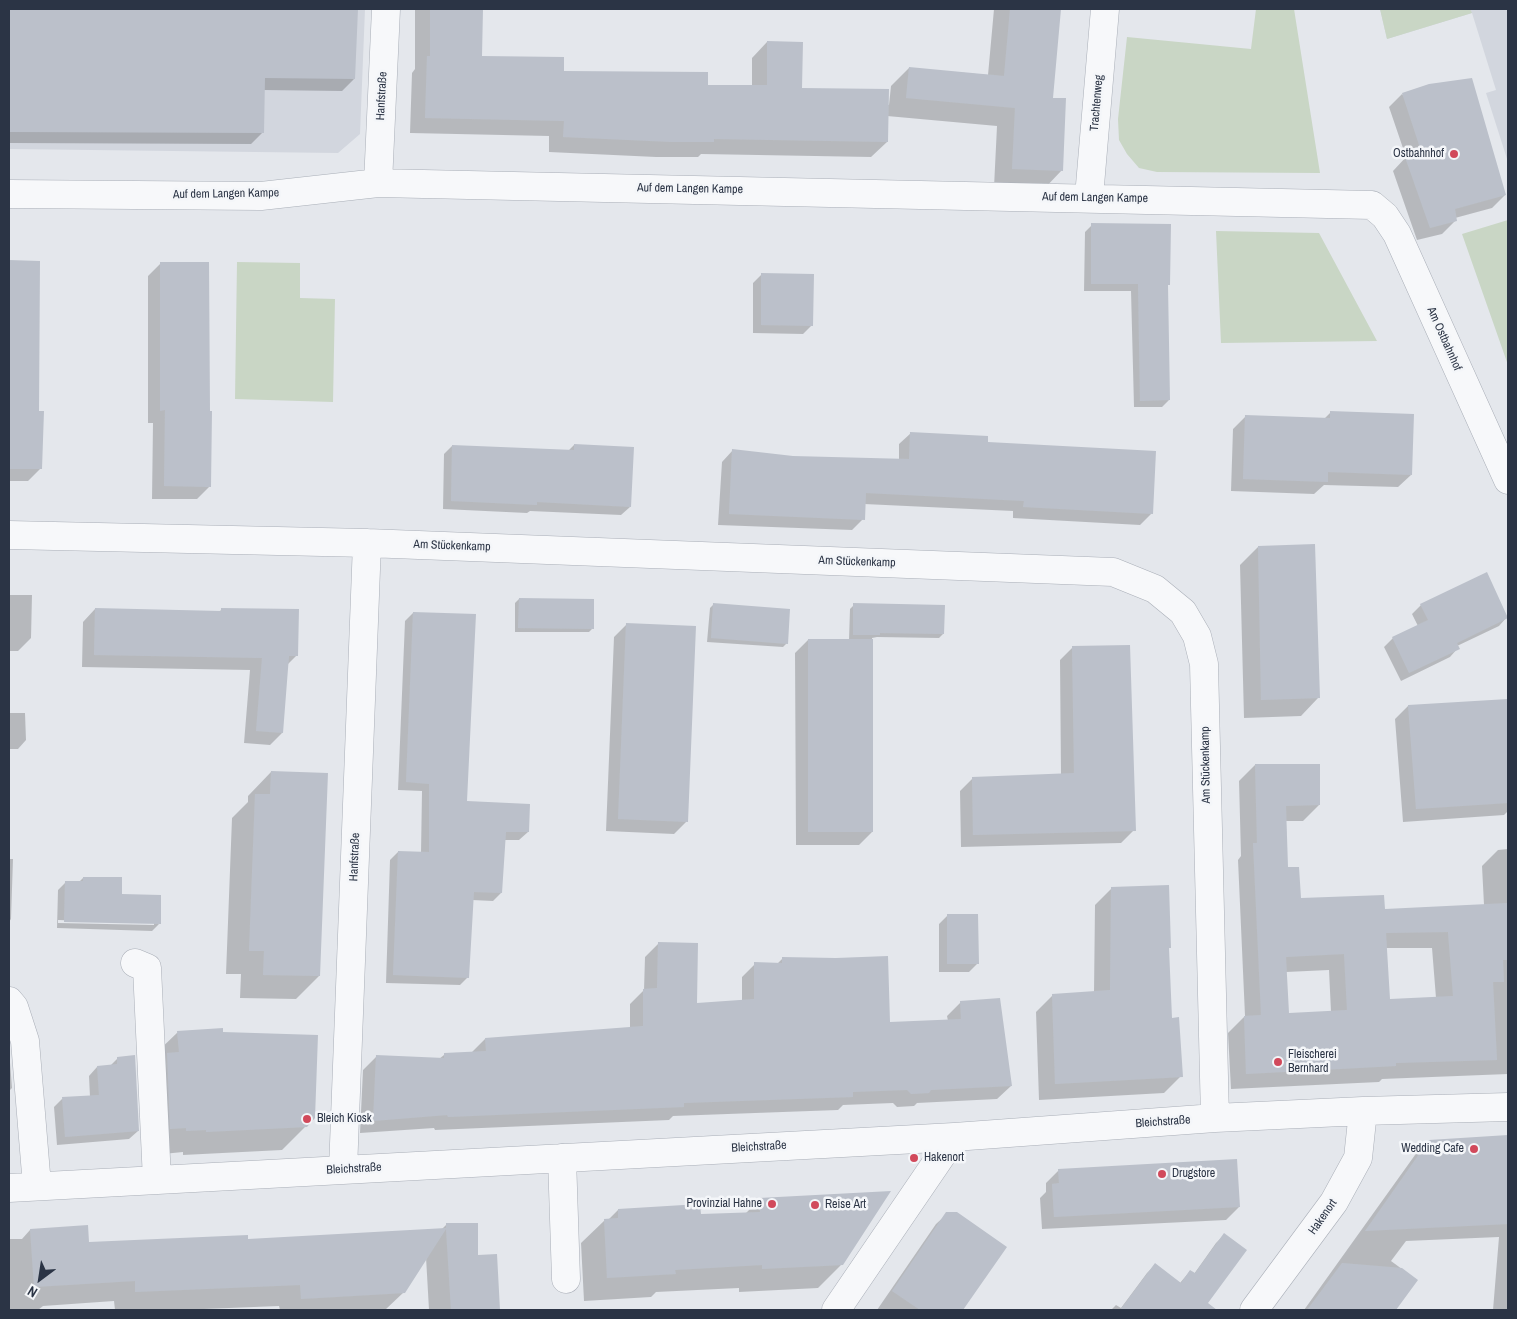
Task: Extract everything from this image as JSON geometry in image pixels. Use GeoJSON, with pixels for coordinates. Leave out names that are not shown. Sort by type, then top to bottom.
{"type":"FeatureCollection","features":[{"type":"Feature","properties":{"kind":"street","name":"Hanfstraße"},"geometry":{"type":"LineString","coordinates":[[378,182],[386,9]]}},
{"type":"Feature","properties":{"kind":"street","name":"Trachtenweg"},"geometry":{"type":"LineString","coordinates":[[1089,197],[1105,9]]}},
{"type":"Feature","properties":{"kind":"street","name":"Auf dem Langen Kampe"},"geometry":{"type":"LineString","coordinates":[[9,194],[260,196],[378,182],[1372,205]]}},
{"type":"Feature","properties":{"kind":"street","name":"Am Ostbahnhof"},"geometry":{"type":"LineString","coordinates":[[1372,205],[1385,216],[1397,234],[1508,480]]}},
{"type":"Feature","properties":{"kind":"street","name":"Am Stückenkamp"},"geometry":{"type":"LineString","coordinates":[[9,535],[367,543],[1113,572],[1155,589],[1183,612],[1197,636],[1204,664],[1215,1118]]}},
{"type":"Feature","properties":{"kind":"street","name":"Hanfstraße"},"geometry":{"type":"LineString","coordinates":[[344,1170],[367,543]]}},
{"type":"Feature","properties":{"kind":"street"},"geometry":{"type":"LineString","coordinates":[[135,963],[147,968],[157,1180]]}},
{"type":"Feature","properties":{"kind":"street"},"geometry":{"type":"LineString","coordinates":[[9,1001],[14,1007],[25,1041],[37,1186]]}},
{"type":"Feature","properties":{"kind":"street","name":"Bleichstraße"},"geometry":{"type":"LineString","coordinates":[[9,1188],[954,1137],[1215,1118],[1508,1107]]}},
{"type":"Feature","properties":{"kind":"street","name":"Hakenort"},"geometry":{"type":"LineString","coordinates":[[1254,1310],[1334,1202],[1358,1158],[1363,1111]]}},
{"type":"Feature","properties":{"kind":"street"},"geometry":{"type":"LineString","coordinates":[[836,1310],[954,1137]]}},
{"type":"Feature","properties":{"kind":"street"},"geometry":{"type":"LineString","coordinates":[[562,1158],[566,1279]]}},
{"type":"Feature","properties":{"kind":"shaded area"},"geometry":{"type":"Polygon","coordinates":[[[9,9],[365,9],[360,134],[338,153],[9,149],[9,9]]]}},
{"type":"Feature","properties":{"kind":"shaded area"},"geometry":{"type":"Polygon","coordinates":[[[1380,9],[1508,9],[1508,162],[1486,93],[1496,90],[1472,13],[1387,39],[1380,9]]]}},
{"type":"Feature","properties":{"kind":"green space"},"geometry":{"type":"Polygon","coordinates":[[[1256,9],[1294,9],[1320,173],[1157,172],[1139,168],[1127,154],[1119,140],[1118,119],[1127,37],[1251,49],[1256,9]]]}},
{"type":"Feature","properties":{"kind":"green space"},"geometry":{"type":"Polygon","coordinates":[[[1380,9],[1470,9],[1472,13],[1387,39],[1380,9]]]}},
{"type":"Feature","properties":{"kind":"green space"},"geometry":{"type":"Polygon","coordinates":[[[1508,220],[1508,365],[1462,234],[1508,220]]]}},
{"type":"Feature","properties":{"kind":"green space"},"geometry":{"type":"Polygon","coordinates":[[[1216,231],[1319,233],[1377,341],[1221,343],[1216,231]]]}},
{"type":"Feature","properties":{"kind":"green space"},"geometry":{"type":"Polygon","coordinates":[[[237,262],[300,263],[300,298],[335,299],[333,402],[235,399],[237,262]]]}},
{"type":"Feature","properties":{"kind":"building"},"geometry":{"type":"Polygon","coordinates":[[[9,9],[358,9],[355,79],[265,78],[264,133],[9,132],[9,9]]]}},
{"type":"Feature","properties":{"kind":"building"},"geometry":{"type":"Polygon","coordinates":[[[430,9],[483,9],[482,56],[564,57],[564,71],[708,72],[708,85],[767,85],[767,41],[803,42],[802,88],[889,89],[888,142],[714,139],[714,142],[672,142],[563,137],[564,121],[425,118],[427,56],[430,56],[430,9]]]}},
{"type":"Feature","properties":{"kind":"building"},"geometry":{"type":"Polygon","coordinates":[[[1010,9],[1061,9],[1053,98],[1066,98],[1063,171],[1012,169],[1015,108],[906,98],[909,67],[1004,76],[1010,9]]]}},
{"type":"Feature","properties":{"kind":"building","name":"Ostbahnhof"},"geometry":{"type":"Polygon","coordinates":[[[1472,78],[1506,195],[1455,209],[1457,221],[1430,228],[1405,157],[1421,151],[1402,93],[1429,84],[1472,78]]]}},
{"type":"Feature","properties":{"kind":"building"},"geometry":{"type":"Polygon","coordinates":[[[1091,223],[1171,224],[1170,285],[1168,285],[1170,400],[1140,401],[1138,284],[1091,284],[1091,223]]]}},
{"type":"Feature","properties":{"kind":"building"},"geometry":{"type":"Polygon","coordinates":[[[9,260],[40,261],[39,411],[44,411],[42,469],[9,469],[9,260]]]}},
{"type":"Feature","properties":{"kind":"building"},"geometry":{"type":"Polygon","coordinates":[[[160,262],[209,262],[210,411],[212,411],[211,487],[164,486],[165,410],[160,411],[160,262]]]}},
{"type":"Feature","properties":{"kind":"building"},"geometry":{"type":"Polygon","coordinates":[[[761,273],[814,274],[813,326],[761,325],[761,273]]]}},
{"type":"Feature","properties":{"kind":"building"},"geometry":{"type":"Polygon","coordinates":[[[1330,411],[1414,414],[1412,475],[1328,472],[1328,482],[1243,479],[1245,415],[1330,418],[1330,411]]]}},
{"type":"Feature","properties":{"kind":"building"},"geometry":{"type":"Polygon","coordinates":[[[910,432],[988,436],[988,442],[1156,451],[1153,514],[1023,507],[1024,501],[866,493],[865,520],[729,514],[732,449],[793,456],[909,459],[910,432]]]}},
{"type":"Feature","properties":{"kind":"building"},"geometry":{"type":"Polygon","coordinates":[[[574,444],[634,447],[631,507],[537,502],[537,505],[451,501],[452,445],[574,450],[574,444]]]}},
{"type":"Feature","properties":{"kind":"building"},"geometry":{"type":"Polygon","coordinates":[[[1315,544],[1320,698],[1261,700],[1258,546],[1315,544]]]}},
{"type":"Feature","properties":{"kind":"building"},"geometry":{"type":"Polygon","coordinates":[[[1487,572],[1508,618],[1457,643],[1460,649],[1409,673],[1392,637],[1428,620],[1420,604],[1487,572]]]}},
{"type":"Feature","properties":{"kind":"building"},"geometry":{"type":"Polygon","coordinates":[[[519,598],[594,599],[594,629],[518,628],[519,598]]]}},
{"type":"Feature","properties":{"kind":"building"},"geometry":{"type":"Polygon","coordinates":[[[713,603],[790,609],[788,644],[711,638],[713,603]]]}},
{"type":"Feature","properties":{"kind":"building"},"geometry":{"type":"Polygon","coordinates":[[[853,603],[945,605],[944,634],[880,633],[880,635],[853,635],[853,603]]]}},
{"type":"Feature","properties":{"kind":"building"},"geometry":{"type":"Polygon","coordinates":[[[95,608],[221,611],[221,608],[299,609],[298,656],[289,656],[283,733],[256,731],[262,658],[94,655],[95,608]]]}},
{"type":"Feature","properties":{"kind":"building"},"geometry":{"type":"Polygon","coordinates":[[[413,612],[476,614],[467,801],[530,804],[529,832],[506,832],[502,893],[474,892],[469,978],[393,975],[398,851],[429,852],[429,784],[406,782],[413,612]]]}},
{"type":"Feature","properties":{"kind":"building"},"geometry":{"type":"Polygon","coordinates":[[[626,623],[696,626],[688,822],[618,819],[626,623]]]}},
{"type":"Feature","properties":{"kind":"building"},"geometry":{"type":"Polygon","coordinates":[[[808,639],[873,639],[873,832],[808,832],[808,639]]]}},
{"type":"Feature","properties":{"kind":"building"},"geometry":{"type":"Polygon","coordinates":[[[1130,645],[1136,831],[973,835],[972,777],[1074,773],[1072,646],[1130,645]]]}},
{"type":"Feature","properties":{"kind":"building"},"geometry":{"type":"Polygon","coordinates":[[[1508,699],[1508,803],[1416,809],[1408,705],[1508,699]]]}},
{"type":"Feature","properties":{"kind":"building"},"geometry":{"type":"Polygon","coordinates":[[[1255,764],[1320,764],[1320,805],[1286,806],[1288,867],[1299,867],[1301,898],[1384,895],[1385,909],[1508,903],[1508,960],[1503,960],[1504,982],[1493,982],[1497,1060],[1396,1063],[1396,1066],[1246,1074],[1244,1016],[1261,1015],[1253,843],[1257,843],[1255,764]],[[1448,932],[1386,933],[1390,999],[1453,996],[1448,932]],[[1344,954],[1286,957],[1289,1013],[1347,1010],[1344,954]]]}},
{"type":"Feature","properties":{"kind":"building"},"geometry":{"type":"Polygon","coordinates":[[[271,771],[328,773],[320,976],[263,975],[264,951],[249,951],[255,794],[270,794],[271,771]]]}},
{"type":"Feature","properties":{"kind":"building"},"geometry":{"type":"Polygon","coordinates":[[[83,877],[122,877],[122,894],[161,895],[161,924],[64,922],[65,881],[83,881],[83,877]]]}},
{"type":"Feature","properties":{"kind":"building"},"geometry":{"type":"Polygon","coordinates":[[[1169,885],[1172,1018],[1179,1017],[1183,1077],[1055,1084],[1052,994],[1110,990],[1111,887],[1169,885]]]}},
{"type":"Feature","properties":{"kind":"building"},"geometry":{"type":"Polygon","coordinates":[[[947,914],[978,914],[979,964],[947,964],[947,914]]]}},
{"type":"Feature","properties":{"kind":"building"},"geometry":{"type":"Polygon","coordinates":[[[658,942],[698,943],[697,1003],[754,999],[754,962],[782,963],[782,957],[836,958],[888,956],[890,1022],[961,1019],[960,1001],[1000,998],[1012,1086],[931,1090],[929,1093],[911,1094],[907,1090],[853,1092],[853,1097],[684,1103],[684,1107],[448,1117],[447,1115],[373,1121],[376,1055],[444,1058],[444,1053],[486,1051],[485,1038],[643,1026],[643,989],[657,988],[658,942]]]}},
{"type":"Feature","properties":{"kind":"building"},"geometry":{"type":"Polygon","coordinates":[[[223,1028],[223,1032],[318,1035],[315,1118],[307,1127],[206,1132],[206,1130],[186,1131],[186,1128],[170,1129],[167,1053],[179,1052],[177,1031],[223,1028]]]}},
{"type":"Feature","properties":{"kind":"building"},"geometry":{"type":"Polygon","coordinates":[[[135,1055],[139,1131],[65,1137],[62,1097],[99,1095],[97,1066],[117,1064],[117,1057],[135,1055]]]}},
{"type":"Feature","properties":{"kind":"building"},"geometry":{"type":"Polygon","coordinates":[[[1508,1135],[1508,1224],[1365,1231],[1429,1140],[1508,1135]]]}},
{"type":"Feature","properties":{"kind":"building"},"geometry":{"type":"Polygon","coordinates":[[[1237,1159],[1240,1207],[1054,1217],[1052,1184],[1059,1183],[1058,1169],[1237,1159]]]}},
{"type":"Feature","properties":{"kind":"building"},"geometry":{"type":"Polygon","coordinates":[[[891,1191],[843,1265],[762,1269],[762,1265],[675,1270],[676,1274],[607,1278],[604,1219],[618,1218],[618,1209],[700,1204],[701,1214],[760,1212],[759,1198],[891,1191]]]}},
{"type":"Feature","properties":{"kind":"building"},"geometry":{"type":"Polygon","coordinates":[[[946,1212],[957,1212],[1007,1247],[963,1310],[920,1310],[892,1291],[946,1212]]]}},
{"type":"Feature","properties":{"kind":"building"},"geometry":{"type":"Polygon","coordinates":[[[446,1223],[478,1223],[478,1255],[497,1254],[500,1310],[451,1310],[446,1229],[405,1293],[301,1299],[300,1285],[135,1292],[135,1281],[34,1287],[30,1229],[88,1225],[89,1242],[248,1235],[248,1239],[446,1228],[446,1223]]]}},
{"type":"Feature","properties":{"kind":"building"},"geometry":{"type":"Polygon","coordinates":[[[1224,1233],[1247,1250],[1208,1303],[1217,1310],[1120,1310],[1155,1263],[1181,1283],[1190,1270],[1195,1273],[1224,1233]]]}},
{"type":"Feature","properties":{"kind":"building"},"geometry":{"type":"Polygon","coordinates":[[[1342,1263],[1402,1268],[1418,1280],[1396,1310],[1307,1310],[1342,1263]]]}},
{"type":"Feature","properties":{"kind":"place","name":"Ostbahnhof"},"geometry":{"type":"Point","coordinates":[1454,154]}},
{"type":"Feature","properties":{"kind":"place","name":"Fleischerei Bernhard"},"geometry":{"type":"Point","coordinates":[1278,1062]}},
{"type":"Feature","properties":{"kind":"place","name":"Bleich Kiosk"},"geometry":{"type":"Point","coordinates":[307,1119]}},
{"type":"Feature","properties":{"kind":"place","name":"Wedding Cafe"},"geometry":{"type":"Point","coordinates":[1474,1149]}},
{"type":"Feature","properties":{"kind":"place","name":"Hakenort"},"geometry":{"type":"Point","coordinates":[914,1158]}},
{"type":"Feature","properties":{"kind":"place","name":"Drugstore"},"geometry":{"type":"Point","coordinates":[1162,1174]}},
{"type":"Feature","properties":{"kind":"place","name":"Provinzial Hahne"},"geometry":{"type":"Point","coordinates":[772,1204]}},
{"type":"Feature","properties":{"kind":"place","name":"Reise Art"},"geometry":{"type":"Point","coordinates":[815,1205]}}]}
